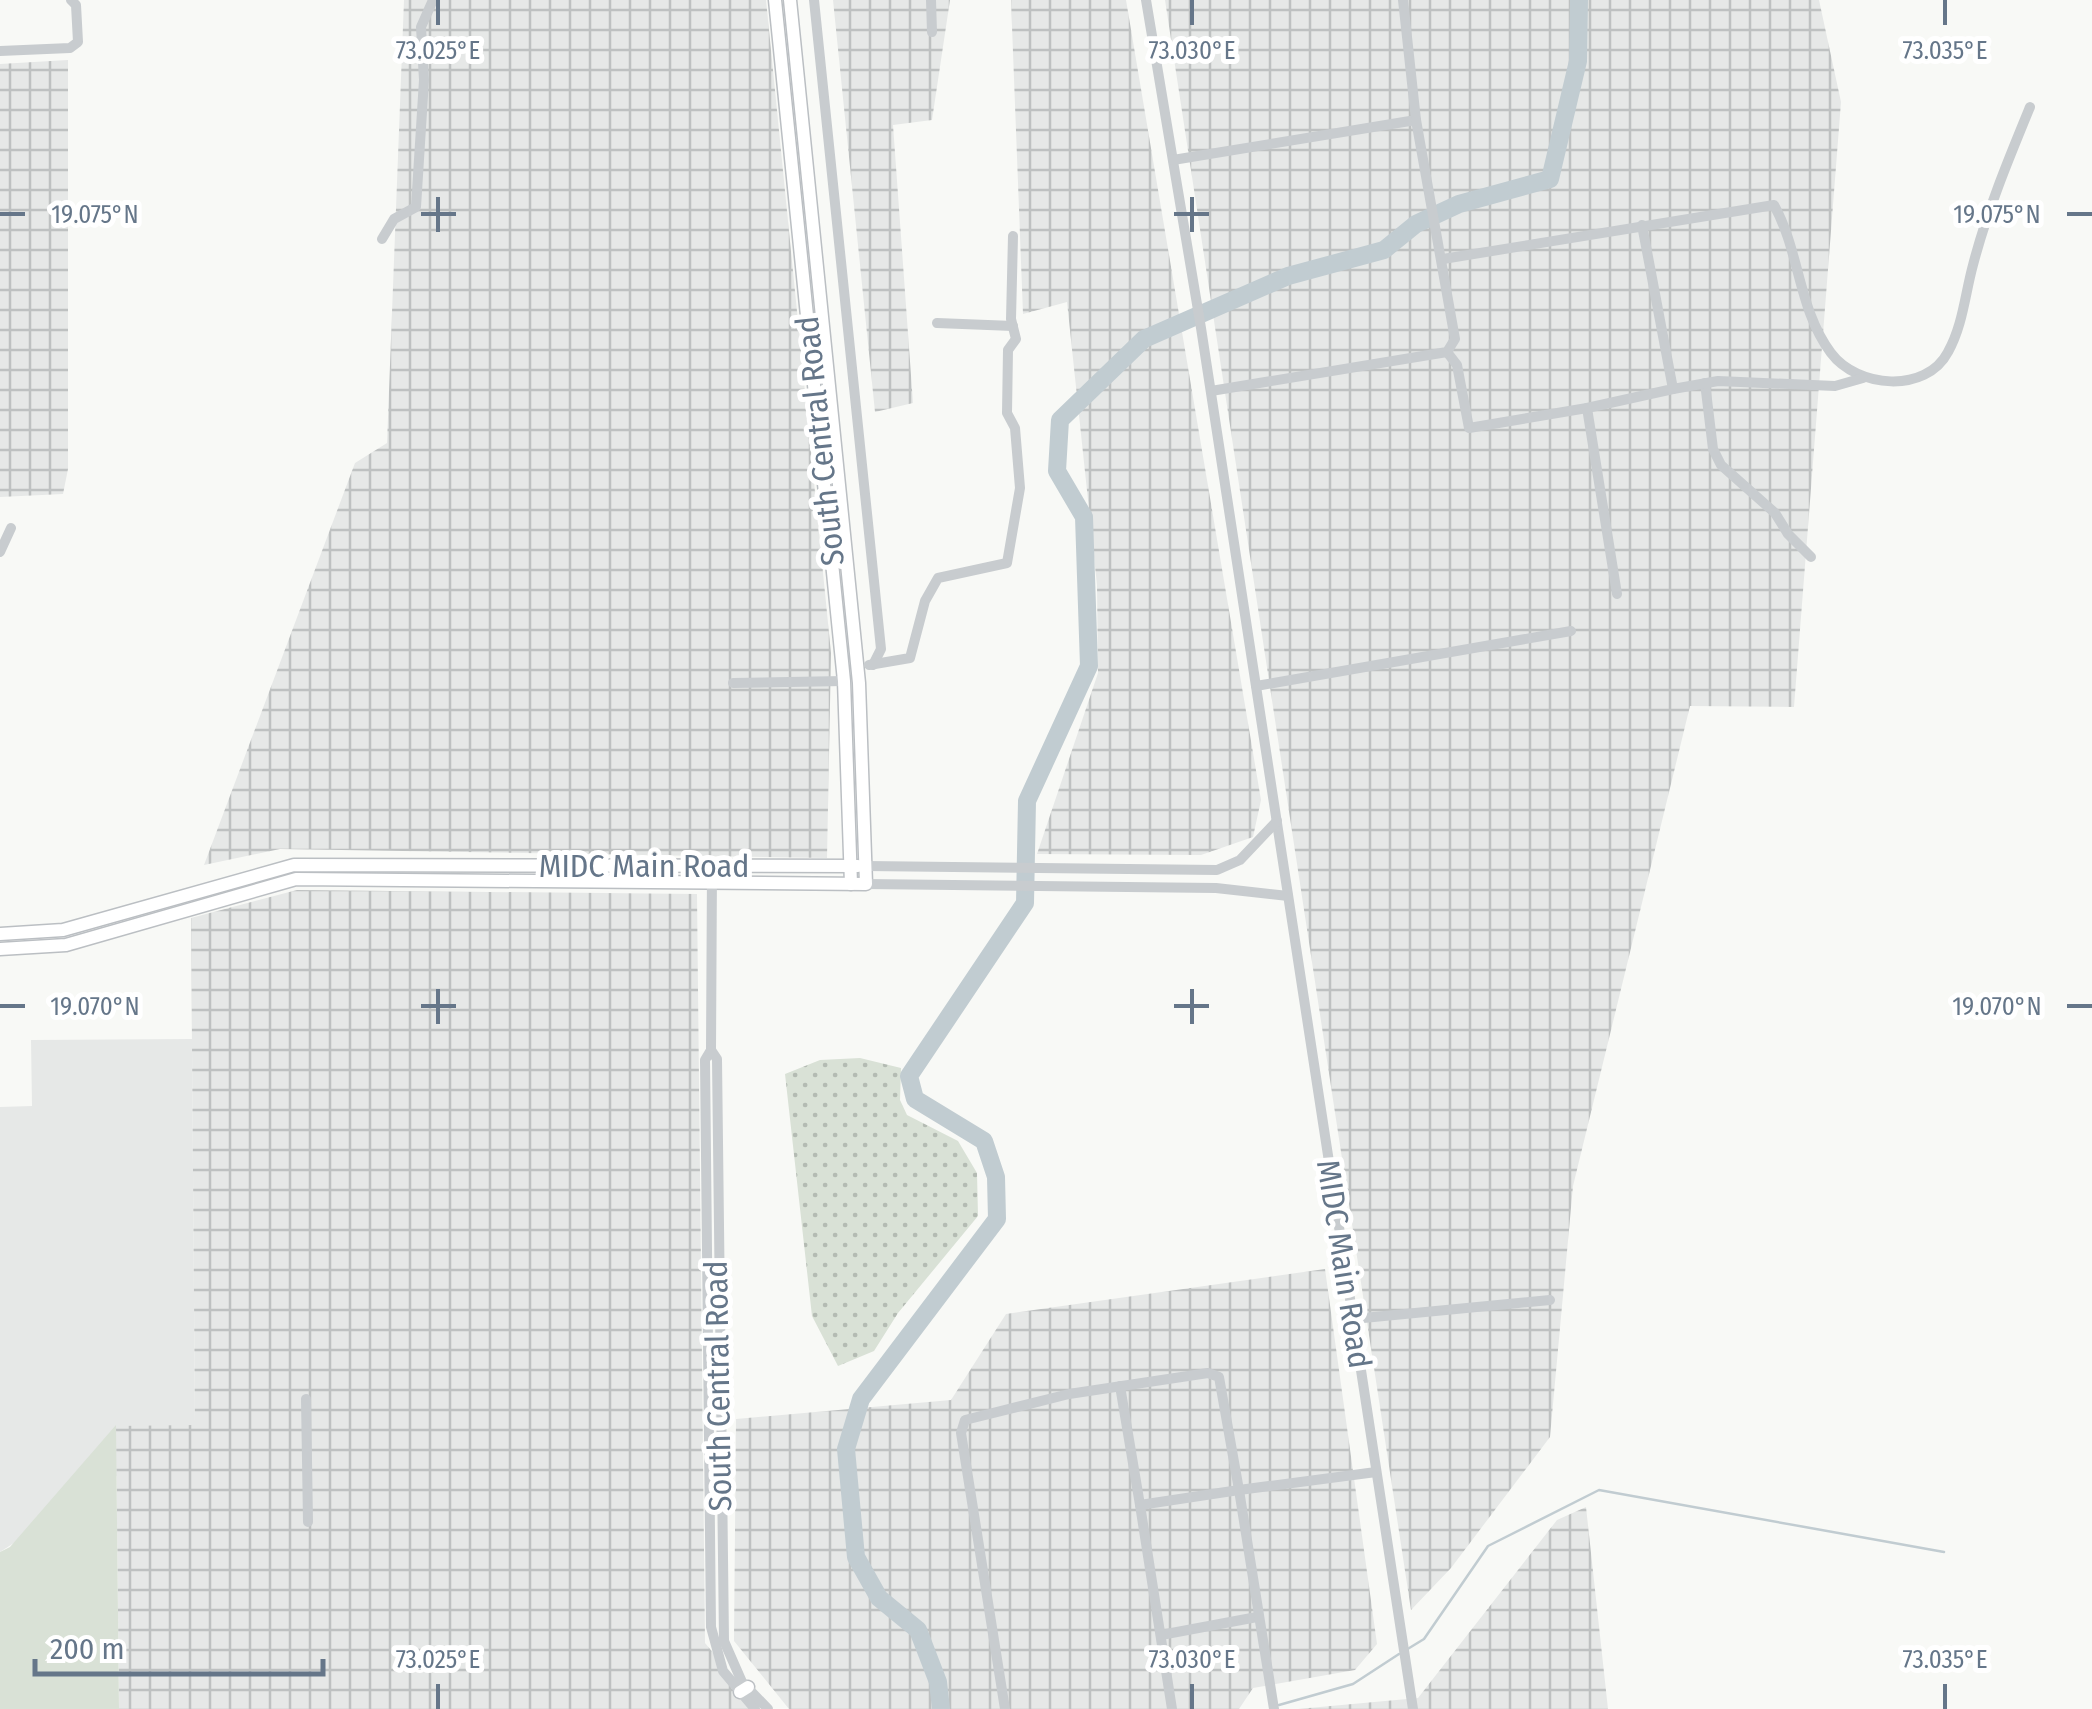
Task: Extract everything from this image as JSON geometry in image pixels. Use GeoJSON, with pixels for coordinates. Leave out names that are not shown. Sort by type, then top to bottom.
{"type":"FeatureCollection","features":[{"type":"Feature","properties":{"kind":"main road","name":"South Central Road"},"geometry":{"type":"LineString","coordinates":[[774,0],[844,682],[850,884]]}},
{"type":"Feature","properties":{"kind":"main road","name":"South Central Road"},"geometry":{"type":"LineString","coordinates":[[790,0],[858,664],[866,884]]}},
{"type":"Feature","properties":{"kind":"main road"},"geometry":{"type":"LineString","coordinates":[[803,274],[818,272]]}},
{"type":"Feature","properties":{"kind":"main road","name":"MIDC Main Road"},"geometry":{"type":"LineString","coordinates":[[0,934],[64,930],[294,865],[866,866]]}},
{"type":"Feature","properties":{"kind":"main road","name":"MIDC Main Road"},"geometry":{"type":"LineString","coordinates":[[0,949],[66,945],[296,879],[866,884]]}},
{"type":"Feature","properties":{"kind":"street"},"geometry":{"type":"LineString","coordinates":[[0,51],[70,48],[78,42],[76,6],[71,0]]}},
{"type":"Feature","properties":{"kind":"street"},"geometry":{"type":"LineString","coordinates":[[382,239],[394,219],[416,207],[424,80],[422,27],[434,0]]}},
{"type":"Feature","properties":{"kind":"street"},"geometry":{"type":"LineString","coordinates":[[814,0],[881,649],[873,665]]}},
{"type":"Feature","properties":{"kind":"street"},"geometry":{"type":"LineString","coordinates":[[931,0],[932,32]]}},
{"type":"Feature","properties":{"kind":"street","name":"MIDC Main Road"},"geometry":{"type":"LineString","coordinates":[[1146,0],[1211,391],[1413,1709]]}},
{"type":"Feature","properties":{"kind":"street"},"geometry":{"type":"LineString","coordinates":[[1402,0],[1416,120],[1454,339],[1447,352]]}},
{"type":"Feature","properties":{"kind":"street"},"geometry":{"type":"LineString","coordinates":[[1442,259],[1774,204],[1811,320],[1832,356],[1863,378],[1880,382],[1922,376],[1948,354],[1983,231],[2030,107]]}},
{"type":"Feature","properties":{"kind":"street"},"geometry":{"type":"LineString","coordinates":[[1173,160],[1416,120]]}},
{"type":"Feature","properties":{"kind":"street"},"geometry":{"type":"LineString","coordinates":[[1642,225],[1673,389]]}},
{"type":"Feature","properties":{"kind":"street"},"geometry":{"type":"LineString","coordinates":[[858,664],[910,658],[925,601],[938,578],[1007,564],[1020,488],[1015,428],[1007,413],[1008,350],[1016,339],[1012,326],[1014,236]]}},
{"type":"Feature","properties":{"kind":"street"},"geometry":{"type":"LineString","coordinates":[[937,323],[1012,326]]}},
{"type":"Feature","properties":{"kind":"street"},"geometry":{"type":"LineString","coordinates":[[1447,352],[1457,365],[1469,428],[1705,383],[1835,386],[1863,378]]}},
{"type":"Feature","properties":{"kind":"street"},"geometry":{"type":"LineString","coordinates":[[1211,391],[1447,352]]}},
{"type":"Feature","properties":{"kind":"street"},"geometry":{"type":"LineString","coordinates":[[1705,383],[1714,448],[1721,465],[1775,513],[1788,534],[1811,557]]}},
{"type":"Feature","properties":{"kind":"street"},"geometry":{"type":"LineString","coordinates":[[1586,408],[1617,594]]}},
{"type":"Feature","properties":{"kind":"street"},"geometry":{"type":"LineString","coordinates":[[0,552],[10,528]]}},
{"type":"Feature","properties":{"kind":"street"},"geometry":{"type":"LineString","coordinates":[[1256,686],[1571,631]]}},
{"type":"Feature","properties":{"kind":"street"},"geometry":{"type":"LineString","coordinates":[[733,683],[844,682]]}},
{"type":"Feature","properties":{"kind":"street","name":"MIDC Main Road"},"geometry":{"type":"LineString","coordinates":[[866,866],[1230,868],[1276,821]]}},
{"type":"Feature","properties":{"kind":"street","name":"South Central Road"},"geometry":{"type":"LineString","coordinates":[[712,868],[711,1050],[705,1060],[711,1627],[718,1662],[768,1709]]}},
{"type":"Feature","properties":{"kind":"street","name":"MIDC Main Road"},"geometry":{"type":"LineString","coordinates":[[866,884],[1216,888],[1288,896]]}},
{"type":"Feature","properties":{"kind":"street"},"geometry":{"type":"LineString","coordinates":[[1353,1320],[1550,1300]]}},
{"type":"Feature","properties":{"kind":"street"},"geometry":{"type":"LineString","coordinates":[[1005,1709],[961,1433],[966,1420],[1120,1386],[1208,1373],[1219,1377],[1274,1709]]}},
{"type":"Feature","properties":{"kind":"street"},"geometry":{"type":"LineString","coordinates":[[1120,1386],[1172,1709]]}},
{"type":"Feature","properties":{"kind":"street"},"geometry":{"type":"LineString","coordinates":[[306,1399],[308,1522]]}},
{"type":"Feature","properties":{"kind":"street"},"geometry":{"type":"LineString","coordinates":[[1140,1505],[1376,1472]]}},
{"type":"Feature","properties":{"kind":"street"},"geometry":{"type":"LineString","coordinates":[[1160,1635],[1257,1618]]}},
{"type":"Feature","properties":{"kind":"street","name":"South Central Road"},"geometry":{"type":"LineString","coordinates":[[744,1690],[754,1709]]}},
{"type":"Feature","properties":{"kind":"shaded area"},"geometry":{"type":"Polygon","coordinates":[[[404,0],[766,0],[831,653],[827,858],[280,849],[204,865],[355,463],[387,443],[404,0]]]}},
{"type":"Feature","properties":{"kind":"shaded area"},"geometry":{"type":"Polygon","coordinates":[[[833,0],[950,0],[932,120],[893,125],[913,403],[875,412],[833,0]]]}},
{"type":"Feature","properties":{"kind":"shaded area"},"geometry":{"type":"Polygon","coordinates":[[[1011,0],[1126,0],[1261,800],[1253,837],[1201,855],[1037,854],[1098,673],[1097,585],[1067,302],[1023,314],[1011,0]]]}},
{"type":"Feature","properties":{"kind":"shaded area"},"geometry":{"type":"Polygon","coordinates":[[[1165,0],[1819,0],[1841,102],[1794,707],[1690,706],[1573,1186],[1550,1437],[1451,1568],[1411,1610],[1165,0]]]}},
{"type":"Feature","properties":{"kind":"shaded area"},"geometry":{"type":"Polygon","coordinates":[[[68,60],[68,469],[63,494],[0,497],[0,64],[68,60]]]}},
{"type":"Feature","properties":{"kind":"shaded area"},"geometry":{"type":"Polygon","coordinates":[[[297,890],[697,894],[705,1643],[760,1709],[119,1709],[116,1426],[195,1425],[191,918],[297,890]]]}},
{"type":"Feature","properties":{"kind":"shaded area"},"geometry":{"type":"Polygon","coordinates":[[[192,1039],[195,1425],[0,1552],[0,1107],[32,1106],[31,1040],[192,1039]]]}},
{"type":"Feature","properties":{"kind":"shaded area"},"geometry":{"type":"Polygon","coordinates":[[[860,1058],[901,1068],[900,1100],[907,1115],[958,1141],[977,1173],[978,1216],[898,1313],[874,1351],[838,1366],[812,1316],[785,1074],[820,1060],[860,1058]]]}},
{"type":"Feature","properties":{"kind":"shaded area"},"geometry":{"type":"Polygon","coordinates":[[[1325,1269],[1377,1644],[1355,1670],[1253,1688],[1239,1709],[789,1709],[734,1641],[736,1419],[951,1400],[1006,1314],[1325,1269]]]}},
{"type":"Feature","properties":{"kind":"shaded area"},"geometry":{"type":"Polygon","coordinates":[[[116,1425],[119,1709],[0,1709],[0,1552],[10,1547],[116,1425]]]}},
{"type":"Feature","properties":{"kind":"shaded area"},"geometry":{"type":"Polygon","coordinates":[[[1586,1507],[1608,1709],[1298,1709],[1418,1698],[1557,1520],[1586,1507]]]}},
{"type":"Feature","properties":{"kind":"waterway"},"geometry":{"type":"LineString","coordinates":[[941,1709],[938,1682],[918,1630],[879,1598],[856,1557],[846,1449],[861,1399],[997,1219],[996,1177],[984,1141],[915,1099],[909,1076],[1025,903],[1027,801],[1089,666],[1084,517],[1057,471],[1060,420],[1144,339],[1288,276],[1384,250],[1416,224],[1459,204],[1550,179],[1578,61],[1579,0]]}},
{"type":"Feature","properties":{"kind":"waterway"},"geometry":{"type":"LineString","coordinates":[[1406,1650],[1424,1639],[1488,1546],[1599,1490],[1944,1552]]}},
{"type":"Feature","properties":{"kind":"waterway"},"geometry":{"type":"LineString","coordinates":[[1279,1705],[1353,1684],[1399,1654]]}}]}
